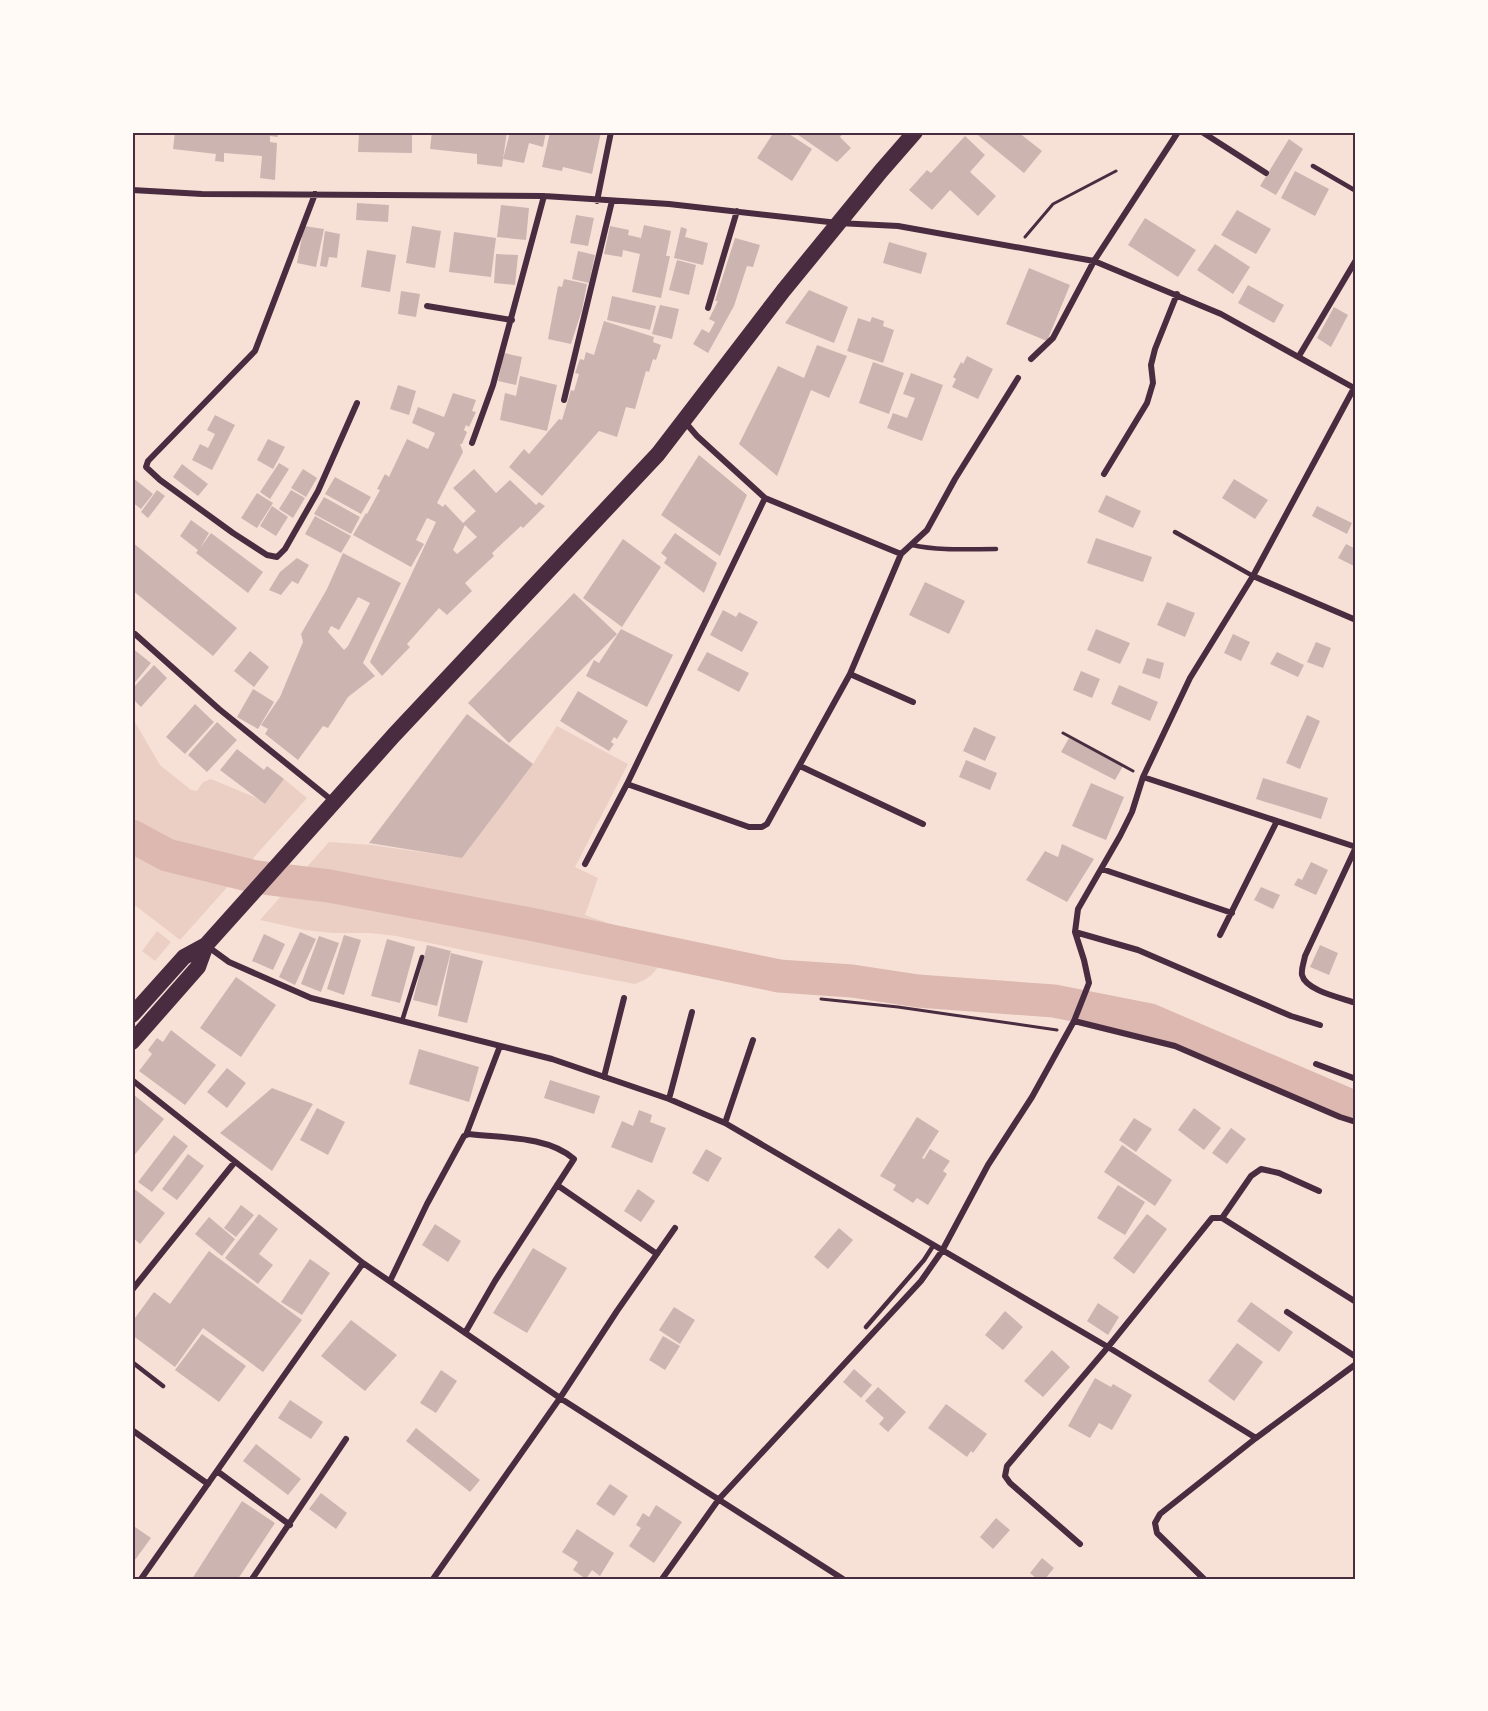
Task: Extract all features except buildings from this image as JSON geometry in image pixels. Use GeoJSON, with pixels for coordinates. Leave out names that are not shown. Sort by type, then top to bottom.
{"type":"FeatureCollection","features":[{"type":"Feature","properties":{"kind":"highway"},"geometry":{"type":"LineString","coordinates":[[132,1015],[184,957],[206,945],[222,928],[394,735],[658,454],[838,223],[915,132]]}},
{"type":"Feature","properties":{"kind":"highway"},"geometry":{"type":"LineString","coordinates":[[132,1042],[198,966],[206,945]]}},
{"type":"Feature","properties":{"kind":"street"},"geometry":{"type":"LineString","coordinates":[[597,201],[611,132]]}},
{"type":"Feature","properties":{"kind":"street"},"geometry":{"type":"LineString","coordinates":[[1030,359],[1053,338],[1094,261],[1178,132]]}},
{"type":"Feature","properties":{"kind":"street"},"geometry":{"type":"LineString","coordinates":[[1202,132],[1266,173]]}},
{"type":"Feature","properties":{"kind":"street"},"geometry":{"type":"LineString","coordinates":[[132,190],[202,194],[544,196],[669,204],[838,223],[898,226],[1094,261],[1221,314],[1355,389],[1253,576],[1190,678],[1143,777],[1132,812],[1078,909],[1075,932],[1089,983],[1075,1018],[1032,1097],[988,1165],[942,1251],[921,1281],[719,1499],[662,1579]]}},
{"type":"Feature","properties":{"kind":"street"},"geometry":{"type":"LineString","coordinates":[[315,194],[255,351],[185,421],[148,461],[146,467],[160,480],[234,533],[267,555],[277,557],[285,549],[318,490],[357,403]]}},
{"type":"Feature","properties":{"kind":"street"},"geometry":{"type":"LineString","coordinates":[[472,443],[493,385],[512,320],[544,196]]}},
{"type":"Feature","properties":{"kind":"street"},"geometry":{"type":"LineString","coordinates":[[564,400],[612,201]]}},
{"type":"Feature","properties":{"kind":"street"},"geometry":{"type":"LineString","coordinates":[[708,308],[737,212]]}},
{"type":"Feature","properties":{"kind":"street"},"geometry":{"type":"LineString","coordinates":[[1299,356],[1356,260]]}},
{"type":"Feature","properties":{"kind":"street"},"geometry":{"type":"LineString","coordinates":[[1104,474],[1147,404],[1153,383],[1151,365],[1155,349],[1177,294]]}},
{"type":"Feature","properties":{"kind":"street"},"geometry":{"type":"LineString","coordinates":[[427,306],[512,320]]}},
{"type":"Feature","properties":{"kind":"street"},"geometry":{"type":"LineString","coordinates":[[627,784],[749,827],[767,824],[850,675],[901,554],[927,530],[955,479],[1018,378]]}},
{"type":"Feature","properties":{"kind":"street"},"geometry":{"type":"LineString","coordinates":[[685,422],[697,436],[765,498],[901,554]]}},
{"type":"Feature","properties":{"kind":"street"},"geometry":{"type":"LineString","coordinates":[[585,864],[627,784],[765,498]]}},
{"type":"Feature","properties":{"kind":"street"},"geometry":{"type":"LineString","coordinates":[[1253,576],[1356,620]]}},
{"type":"Feature","properties":{"kind":"street"},"geometry":{"type":"LineString","coordinates":[[135,634],[219,709],[334,802]]}},
{"type":"Feature","properties":{"kind":"street"},"geometry":{"type":"LineString","coordinates":[[850,675],[913,702]]}},
{"type":"Feature","properties":{"kind":"street"},"geometry":{"type":"LineString","coordinates":[[800,766],[923,824]]}},
{"type":"Feature","properties":{"kind":"street"},"geometry":{"type":"LineString","coordinates":[[1143,777],[1356,847],[1305,956],[1302,971],[1303,978],[1311,988],[1356,1003]]}},
{"type":"Feature","properties":{"kind":"street"},"geometry":{"type":"LineString","coordinates":[[1220,935],[1277,821]]}},
{"type":"Feature","properties":{"kind":"street"},"geometry":{"type":"LineString","coordinates":[[1102,869],[1232,913]]}},
{"type":"Feature","properties":{"kind":"street"},"geometry":{"type":"LineString","coordinates":[[1075,932],[1138,950],[1291,1016],[1320,1025]]}},
{"type":"Feature","properties":{"kind":"street"},"geometry":{"type":"LineString","coordinates":[[206,945],[229,962],[311,998],[552,1059],[669,1100],[725,1123],[1108,1347],[1256,1438]]}},
{"type":"Feature","properties":{"kind":"street"},"geometry":{"type":"LineString","coordinates":[[604,1077],[624,998]]}},
{"type":"Feature","properties":{"kind":"street"},"geometry":{"type":"LineString","coordinates":[[669,1100],[692,1012]]}},
{"type":"Feature","properties":{"kind":"street"},"geometry":{"type":"LineString","coordinates":[[1075,1018],[1175,1046],[1356,1122]]}},
{"type":"Feature","properties":{"kind":"street"},"geometry":{"type":"LineString","coordinates":[[725,1123],[753,1040]]}},
{"type":"Feature","properties":{"kind":"street"},"geometry":{"type":"LineString","coordinates":[[390,1281],[443,1174],[466,1135],[500,1046]]}},
{"type":"Feature","properties":{"kind":"street"},"geometry":{"type":"LineString","coordinates":[[1316,1064],[1356,1079]]}},
{"type":"Feature","properties":{"kind":"street"},"geometry":{"type":"LineString","coordinates":[[132,1080],[363,1263],[560,1398],[843,1579]]}},
{"type":"Feature","properties":{"kind":"street"},"geometry":{"type":"LineString","coordinates":[[465,1333],[495,1281],[574,1159],[564,1150],[537,1142],[466,1135]]}},
{"type":"Feature","properties":{"kind":"street"},"geometry":{"type":"LineString","coordinates":[[132,1290],[234,1163]]}},
{"type":"Feature","properties":{"kind":"street"},"geometry":{"type":"LineString","coordinates":[[1221,1218],[1251,1176],[1261,1169],[1269,1169],[1319,1191]]}},
{"type":"Feature","properties":{"kind":"street"},"geometry":{"type":"LineString","coordinates":[[557,1185],[657,1254]]}},
{"type":"Feature","properties":{"kind":"street"},"geometry":{"type":"LineString","coordinates":[[1080,1544],[1010,1483],[1005,1476],[1007,1466],[1108,1347],[1212,1218],[1221,1218],[1356,1302]]}},
{"type":"Feature","properties":{"kind":"street"},"geometry":{"type":"LineString","coordinates":[[433,1579],[560,1398],[675,1228]]}},
{"type":"Feature","properties":{"kind":"street"},"geometry":{"type":"LineString","coordinates":[[141,1579],[363,1263]]}},
{"type":"Feature","properties":{"kind":"street"},"geometry":{"type":"LineString","coordinates":[[1287,1312],[1356,1357]]}},
{"type":"Feature","properties":{"kind":"street"},"geometry":{"type":"LineString","coordinates":[[1204,1579],[1157,1533],[1155,1523],[1160,1514],[1256,1438],[1356,1364]]}},
{"type":"Feature","properties":{"kind":"street"},"geometry":{"type":"LineString","coordinates":[[132,1430],[208,1484]]}},
{"type":"Feature","properties":{"kind":"street"},"geometry":{"type":"LineString","coordinates":[[252,1579],[346,1439]]}},
{"type":"Feature","properties":{"kind":"street"},"geometry":{"type":"LineString","coordinates":[[217,1471],[290,1525]]}},
{"type":"Feature","properties":{"kind":"lane"},"geometry":{"type":"LineString","coordinates":[[1313,166],[1356,191]]}},
{"type":"Feature","properties":{"kind":"lane"},"geometry":{"type":"LineString","coordinates":[[1175,532],[1253,576]]}},
{"type":"Feature","properties":{"kind":"lane"},"geometry":{"type":"LineString","coordinates":[[912,545],[957,550],[996,549]]}},
{"type":"Feature","properties":{"kind":"lane"},"geometry":{"type":"LineString","coordinates":[[402,1021],[422,957]]}},
{"type":"Feature","properties":{"kind":"lane"},"geometry":{"type":"LineString","coordinates":[[866,1327],[924,1260],[933,1246]]}},
{"type":"Feature","properties":{"kind":"lane"},"geometry":{"type":"LineString","coordinates":[[132,1362],[163,1386]]}},
{"type":"Feature","properties":{"kind":"path"},"geometry":{"type":"LineString","coordinates":[[1018,246],[1053,204],[1116,171]]}},
{"type":"Feature","properties":{"kind":"path"},"geometry":{"type":"LineString","coordinates":[[1063,733],[1143,777]]}},
{"type":"Feature","properties":{"kind":"path"},"geometry":{"type":"LineString","coordinates":[[820,999],[898,1007],[1067,1031]]}},
{"type":"Feature","properties":{"kind":"shaded area"},"geometry":{"type":"Polygon","coordinates":[[[132,717],[160,765],[191,790],[197,791],[203,782],[211,779],[259,799],[265,804],[284,779],[307,798],[180,940],[132,903],[132,717]]]}},
{"type":"Feature","properties":{"kind":"shaded area"},"geometry":{"type":"Polygon","coordinates":[[[557,726],[628,764],[575,867],[598,878],[585,915],[667,944],[660,964],[648,978],[635,984],[396,936],[305,930],[260,920],[329,842],[372,845],[462,858],[533,764],[557,726]]]}},
{"type":"Feature","properties":{"kind":"shaded area"},"geometry":{"type":"Polygon","coordinates":[[[157,931],[171,942],[155,961],[142,951],[157,931]]]}},
{"type":"Feature","properties":{"kind":"waterway"},"geometry":{"type":"LineString","coordinates":[[132,836],[167,855],[256,877],[329,886],[530,924],[779,976],[852,981],[918,991],[1054,1001],[1150,1020],[1356,1108]]}}]}
